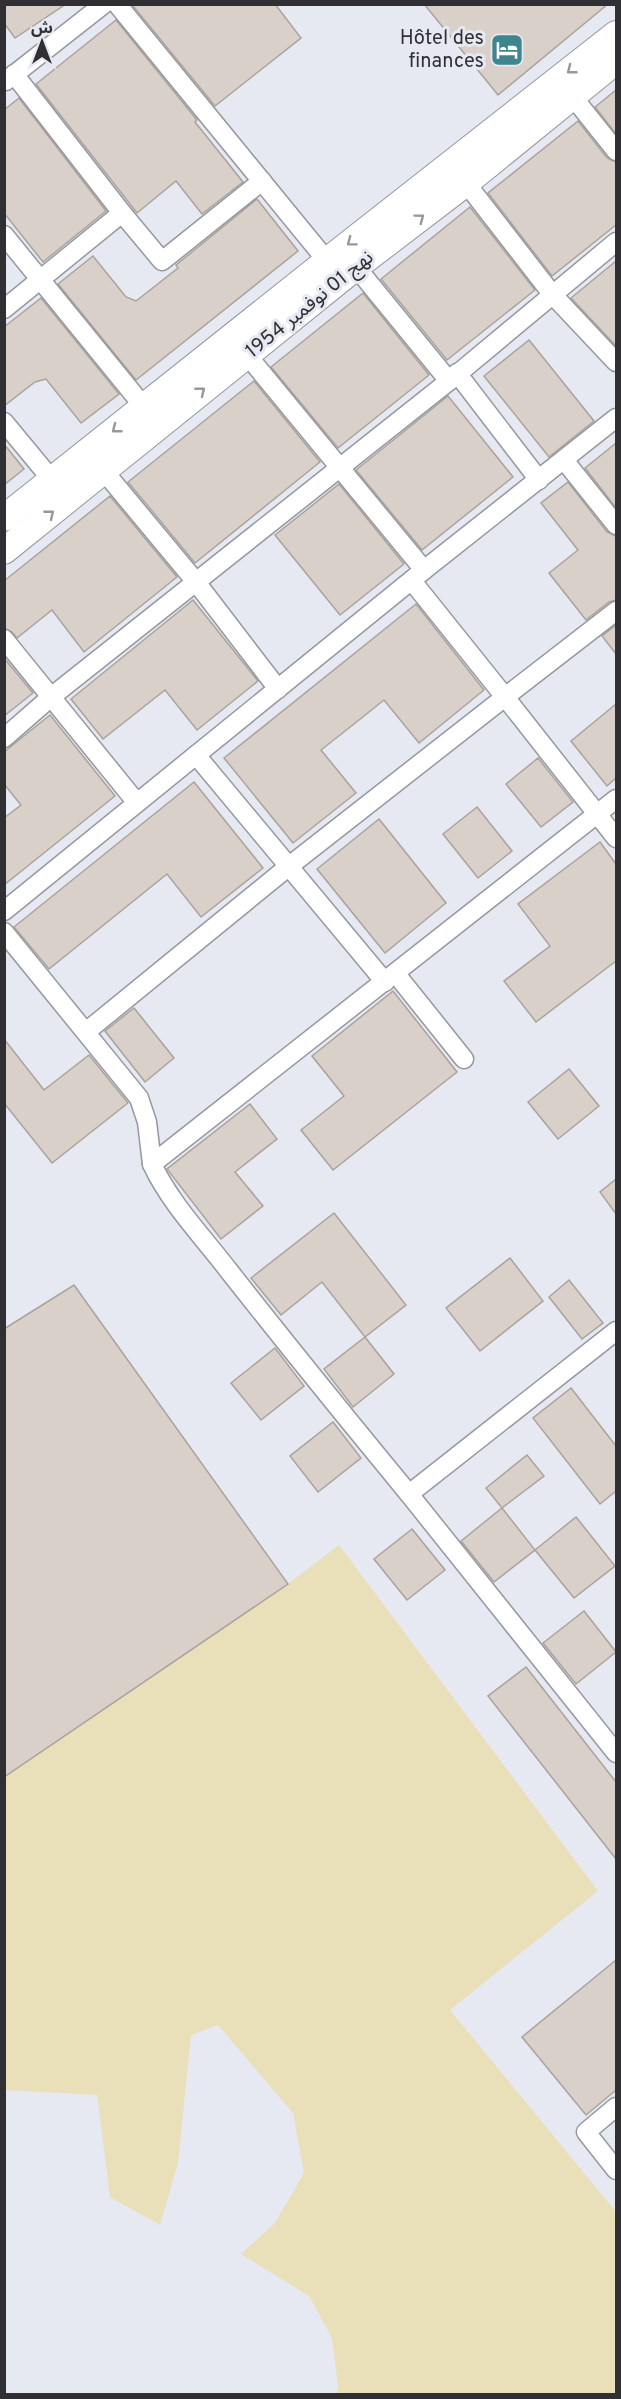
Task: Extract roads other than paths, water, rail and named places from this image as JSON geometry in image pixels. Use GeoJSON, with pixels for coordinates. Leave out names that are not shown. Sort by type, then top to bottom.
{"type":"FeatureCollection","features":[{"type":"Feature","properties":{"kind":"main road","name":"نهج 01 نوفمبر 1954"},"geometry":{"type":"LineString","coordinates":[[4,551],[356,267],[388,229],[616,34]]}},
{"type":"Feature","properties":{"kind":"main road","name":"نهج 01 نوفمبر 1954"},"geometry":{"type":"LineString","coordinates":[[4,518],[327,261],[388,229],[466,183],[616,61]]}},
{"type":"Feature","properties":{"kind":"street"},"geometry":{"type":"LineString","coordinates":[[104,4],[9,78],[162,261],[262,181]]}},
{"type":"Feature","properties":{"kind":"street"},"geometry":{"type":"LineString","coordinates":[[117,4],[327,261]]}},
{"type":"Feature","properties":{"kind":"street"},"geometry":{"type":"LineString","coordinates":[[573,97],[616,151]]}},
{"type":"Feature","properties":{"kind":"street"},"geometry":{"type":"LineString","coordinates":[[466,183],[552,294],[616,363]]}},
{"type":"Feature","properties":{"kind":"street"},"geometry":{"type":"LineString","coordinates":[[4,309],[122,213]]}},
{"type":"Feature","properties":{"kind":"street"},"geometry":{"type":"LineString","coordinates":[[4,234],[144,408]]}},
{"type":"Feature","properties":{"kind":"street"},"geometry":{"type":"LineString","coordinates":[[4,738],[51,697],[453,377],[616,242]]}},
{"type":"Feature","properties":{"kind":"street"},"geometry":{"type":"LineString","coordinates":[[356,267],[453,377],[539,480]]}},
{"type":"Feature","properties":{"kind":"street"},"geometry":{"type":"LineString","coordinates":[[247,355],[338,468],[505,697],[616,838]]}},
{"type":"Feature","properties":{"kind":"street"},"geometry":{"type":"LineString","coordinates":[[4,911],[616,418]]}},
{"type":"Feature","properties":{"kind":"street"},"geometry":{"type":"LineString","coordinates":[[4,422],[52,480]]}},
{"type":"Feature","properties":{"kind":"street"},"geometry":{"type":"LineString","coordinates":[[564,460],[616,525]]}},
{"type":"Feature","properties":{"kind":"street"},"geometry":{"type":"LineString","coordinates":[[103,470],[196,582],[278,689]]}},
{"type":"Feature","properties":{"kind":"street"},"geometry":{"type":"LineString","coordinates":[[87,1031],[288,867],[616,610]]}},
{"type":"Feature","properties":{"kind":"street"},"geometry":{"type":"LineString","coordinates":[[4,639],[137,803]]}},
{"type":"Feature","properties":{"kind":"street"},"geometry":{"type":"LineString","coordinates":[[196,755],[288,867],[464,1059]]}},
{"type":"Feature","properties":{"kind":"street"},"geometry":{"type":"LineString","coordinates":[[152,1164],[616,799]]}},
{"type":"Feature","properties":{"kind":"street"},"geometry":{"type":"LineString","coordinates":[[4,932],[140,1098],[147,1122],[152,1164],[159,1178],[203,1238],[616,1753]]}},
{"type":"Feature","properties":{"kind":"street"},"geometry":{"type":"LineString","coordinates":[[409,1494],[616,1331]]}},
{"type":"Feature","properties":{"kind":"street"},"geometry":{"type":"LineString","coordinates":[[616,2107],[586,2132],[616,2170]]}},
{"type":"Feature","properties":{"kind":"place","name":"Hôtel des finances"},"geometry":{"type":"Point","coordinates":[507,50]}}]}
